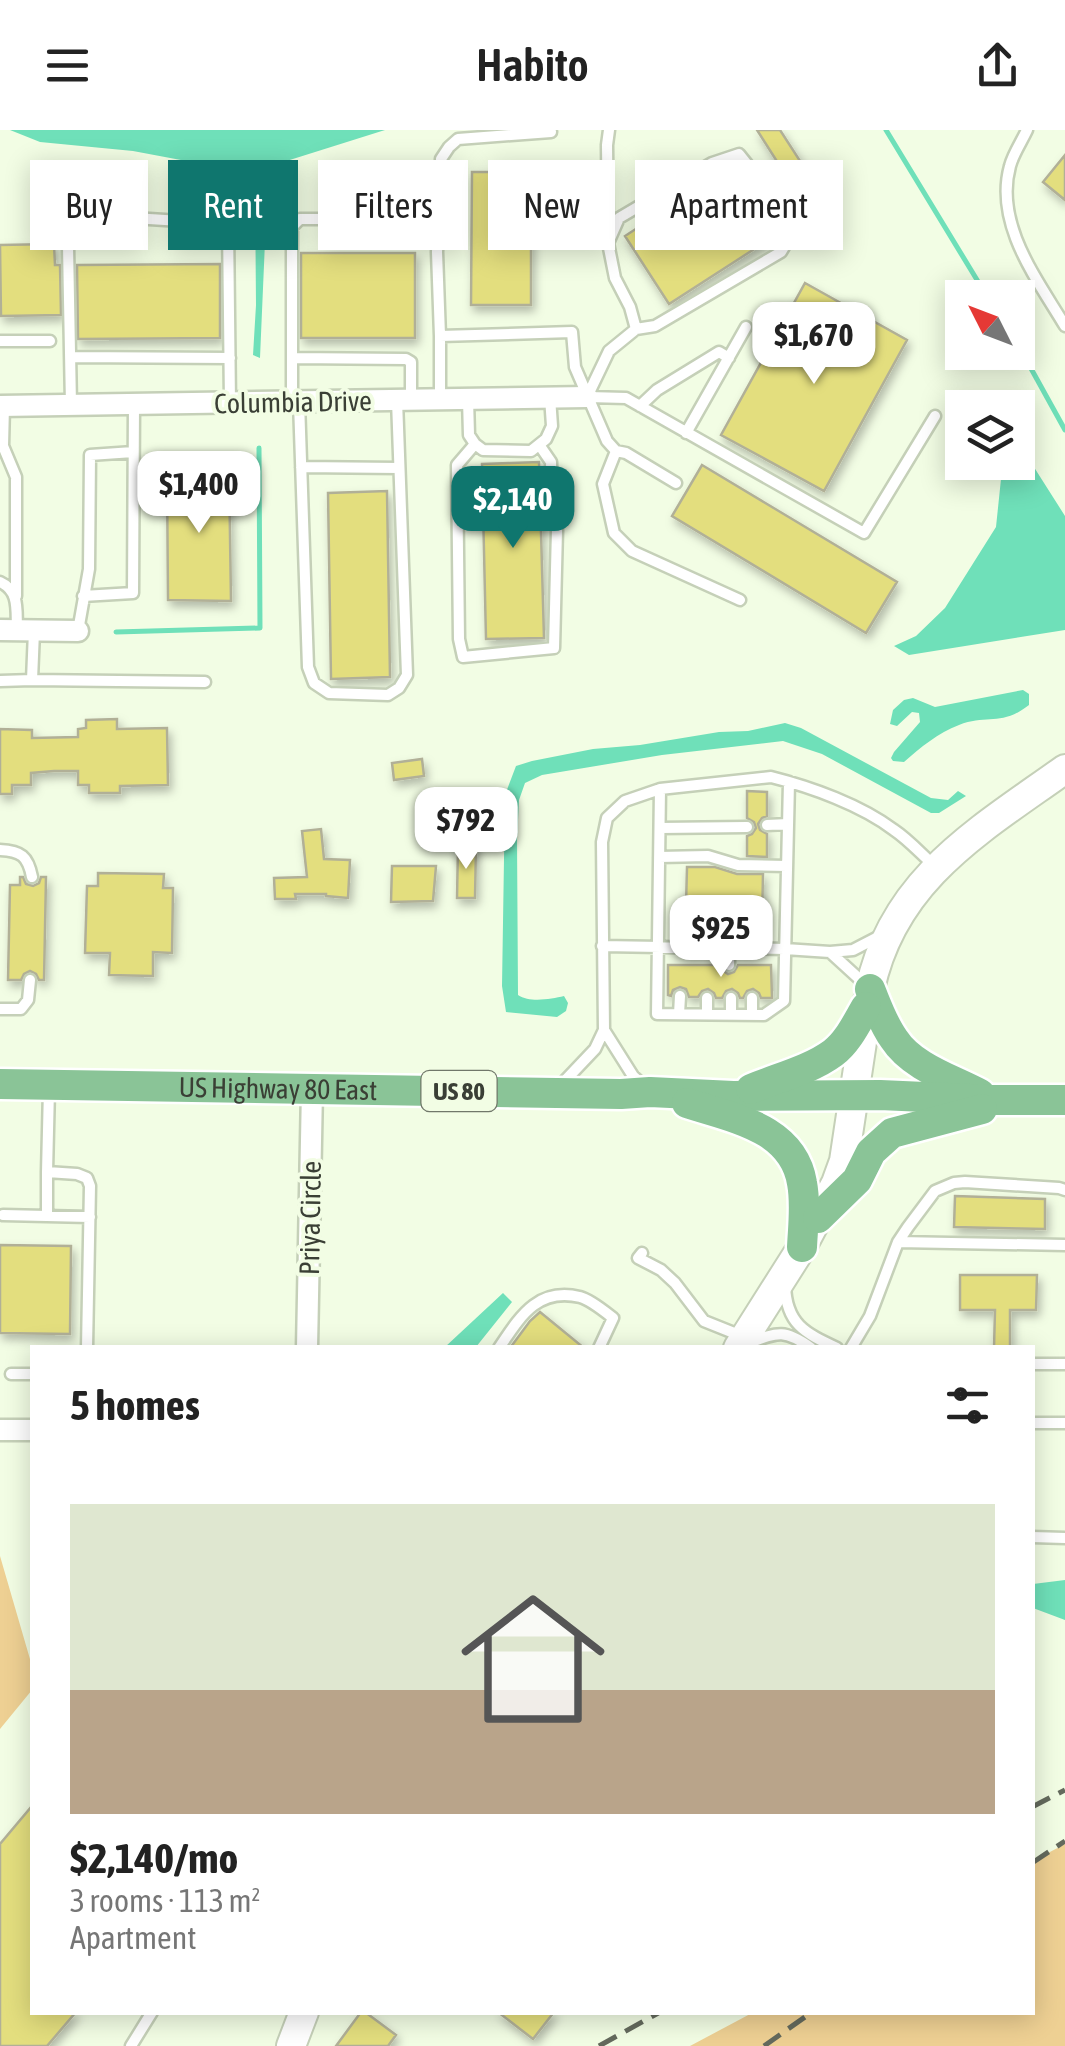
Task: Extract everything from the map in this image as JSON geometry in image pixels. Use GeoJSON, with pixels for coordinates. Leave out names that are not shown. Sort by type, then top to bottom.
{"type":"FeatureCollection","features":[{"type":"Feature","properties":{"kind":"main road"},"geometry":{"type":"LineString","coordinates":[[733,1096],[833,1054],[868,998],[902,1050],[923,1064],[1006,1100]]}},
{"type":"Feature","properties":{"kind":"main road","name":"US Highway 80 East"},"geometry":{"type":"LineString","coordinates":[[0,1084],[1006,1100]]}},
{"type":"Feature","properties":{"kind":"main road"},"geometry":{"type":"LineString","coordinates":[[650,1092],[764,1130],[782,1143],[795,1160],[803,1187],[802,1247]]}},
{"type":"Feature","properties":{"kind":"main road"},"geometry":{"type":"LineString","coordinates":[[818,1218],[858,1180],[871,1152],[892,1134],[1006,1100]]}},
{"type":"Feature","properties":{"kind":"main road","name":"US 80"},"geometry":{"type":"LineString","coordinates":[[1006,1100],[1061,1102]]}},
{"type":"Feature","properties":{"kind":"street","name":"Columbia Drive"},"geometry":{"type":"LineString","coordinates":[[2,406],[587,397]]}},
{"type":"Feature","properties":{"kind":"street"},"geometry":{"type":"LineString","coordinates":[[17,630],[78,631]]}},
{"type":"Feature","properties":{"kind":"street"},"geometry":{"type":"LineString","coordinates":[[741,1344],[802,1247],[844,1161],[868,998],[888,931],[907,902],[963,843],[1065,769]]}},
{"type":"Feature","properties":{"kind":"street","name":"Priya Circle"},"geometry":{"type":"LineString","coordinates":[[308,1345],[312,1089]]}},
{"type":"Feature","properties":{"kind":"street"},"geometry":{"type":"LineString","coordinates":[[0,1430],[30,1430]]}},
{"type":"Feature","properties":{"kind":"street"},"geometry":{"type":"LineString","coordinates":[[291,2046],[303,2015]]}},
{"type":"Feature","properties":{"kind":"lane"},"geometry":{"type":"LineString","coordinates":[[607,160],[609,130]]}},
{"type":"Feature","properties":{"kind":"lane"},"geometry":{"type":"LineString","coordinates":[[1027,130],[1010,166],[1012,226],[1024,256],[1065,326]]}},
{"type":"Feature","properties":{"kind":"lane"},"geometry":{"type":"LineString","coordinates":[[440,399],[437,252],[441,159],[458,138],[551,132]]}},
{"type":"Feature","properties":{"kind":"lane"},"geometry":{"type":"LineString","coordinates":[[587,397],[609,351],[636,328],[654,326],[781,252],[793,232],[738,154],[712,163],[619,218],[615,227]]}},
{"type":"Feature","properties":{"kind":"lane"},"geometry":{"type":"LineString","coordinates":[[71,406],[68,246],[86,215],[228,224],[230,402]]}},
{"type":"Feature","properties":{"kind":"lane"},"geometry":{"type":"LineString","coordinates":[[292,358],[411,362],[399,468],[407,675],[399,688],[388,695],[328,693],[314,683],[308,667],[301,467],[292,358],[292,226],[300,219],[318,219]]}},
{"type":"Feature","properties":{"kind":"lane"},"geometry":{"type":"LineString","coordinates":[[609,250],[615,278],[636,328]]}},
{"type":"Feature","properties":{"kind":"lane"},"geometry":{"type":"LineString","coordinates":[[686,433],[746,327]]}},
{"type":"Feature","properties":{"kind":"lane"},"geometry":{"type":"LineString","coordinates":[[440,336],[572,332],[575,368],[606,441],[616,451],[676,482]]}},
{"type":"Feature","properties":{"kind":"lane"},"geometry":{"type":"LineString","coordinates":[[0,341],[50,341]]}},
{"type":"Feature","properties":{"kind":"lane"},"geometry":{"type":"LineString","coordinates":[[640,406],[658,390],[719,352],[729,358]]}},
{"type":"Feature","properties":{"kind":"lane"},"geometry":{"type":"LineString","coordinates":[[70,357],[230,358]]}},
{"type":"Feature","properties":{"kind":"lane"},"geometry":{"type":"LineString","coordinates":[[468,399],[474,444],[483,450],[531,451],[546,439],[552,426],[550,397]]}},
{"type":"Feature","properties":{"kind":"lane"},"geometry":{"type":"LineString","coordinates":[[587,397],[626,398],[864,534],[935,416]]}},
{"type":"Feature","properties":{"kind":"lane"},"geometry":{"type":"LineString","coordinates":[[83,596],[133,593],[134,404]]}},
{"type":"Feature","properties":{"kind":"lane"},"geometry":{"type":"LineString","coordinates":[[2,406],[3,446],[16,477],[17,630],[32,680]]}},
{"type":"Feature","properties":{"kind":"lane"},"geometry":{"type":"LineString","coordinates":[[474,444],[457,464],[459,640],[463,657],[554,648],[557,530]]}},
{"type":"Feature","properties":{"kind":"lane"},"geometry":{"type":"LineString","coordinates":[[540,446],[551,462],[552,511]]}},
{"type":"Feature","properties":{"kind":"lane"},"geometry":{"type":"LineString","coordinates":[[616,451],[603,484],[614,533],[632,552],[740,600]]}},
{"type":"Feature","properties":{"kind":"lane"},"geometry":{"type":"LineString","coordinates":[[78,631],[89,568],[90,455],[134,452]]}},
{"type":"Feature","properties":{"kind":"lane"},"geometry":{"type":"LineString","coordinates":[[301,467],[399,468]]}},
{"type":"Feature","properties":{"kind":"lane"},"geometry":{"type":"LineString","coordinates":[[0,582],[16,596]]}},
{"type":"Feature","properties":{"kind":"lane"},"geometry":{"type":"LineString","coordinates":[[0,681],[205,682]]}},
{"type":"Feature","properties":{"kind":"lane"},"geometry":{"type":"LineString","coordinates":[[554,1092],[596,1049],[604,1030],[602,842],[607,818],[625,801],[660,789],[771,777],[838,799],[894,829],[936,868]]}},
{"type":"Feature","properties":{"kind":"lane"},"geometry":{"type":"LineString","coordinates":[[660,789],[657,1014],[764,1015],[784,1000],[789,782]]}},
{"type":"Feature","properties":{"kind":"lane"},"geometry":{"type":"LineString","coordinates":[[767,825],[788,824]]}},
{"type":"Feature","properties":{"kind":"lane"},"geometry":{"type":"LineString","coordinates":[[660,828],[747,827]]}},
{"type":"Feature","properties":{"kind":"lane"},"geometry":{"type":"LineString","coordinates":[[0,850],[22,856],[29,862],[32,877]]}},
{"type":"Feature","properties":{"kind":"lane"},"geometry":{"type":"LineString","coordinates":[[659,857],[708,856],[738,866],[787,866]]}},
{"type":"Feature","properties":{"kind":"lane"},"geometry":{"type":"LineString","coordinates":[[602,946],[830,952],[853,950],[888,931]]}},
{"type":"Feature","properties":{"kind":"lane"},"geometry":{"type":"LineString","coordinates":[[708,948],[708,966]]}},
{"type":"Feature","properties":{"kind":"lane"},"geometry":{"type":"LineString","coordinates":[[729,948],[729,965]]}},
{"type":"Feature","properties":{"kind":"lane"},"geometry":{"type":"LineString","coordinates":[[682,949],[682,965]]}},
{"type":"Feature","properties":{"kind":"lane"},"geometry":{"type":"LineString","coordinates":[[752,965],[753,949]]}},
{"type":"Feature","properties":{"kind":"lane"},"geometry":{"type":"LineString","coordinates":[[830,952],[844,962],[868,998]]}},
{"type":"Feature","properties":{"kind":"lane"},"geometry":{"type":"LineString","coordinates":[[0,1008],[21,1009],[28,1000],[30,980]]}},
{"type":"Feature","properties":{"kind":"lane"},"geometry":{"type":"LineString","coordinates":[[678,1014],[680,996]]}},
{"type":"Feature","properties":{"kind":"lane"},"geometry":{"type":"LineString","coordinates":[[706,1014],[707,998]]}},
{"type":"Feature","properties":{"kind":"lane"},"geometry":{"type":"LineString","coordinates":[[731,998],[731,1014]]}},
{"type":"Feature","properties":{"kind":"lane"},"geometry":{"type":"LineString","coordinates":[[752,998],[752,1014]]}},
{"type":"Feature","properties":{"kind":"lane"},"geometry":{"type":"LineString","coordinates":[[604,1030],[633,1076],[650,1092]]}},
{"type":"Feature","properties":{"kind":"lane"},"geometry":{"type":"LineString","coordinates":[[47,1216],[49,1085]]}},
{"type":"Feature","properties":{"kind":"lane"},"geometry":{"type":"LineString","coordinates":[[47,1172],[77,1174],[86,1178],[90,1186],[87,1345]]}},
{"type":"Feature","properties":{"kind":"lane"},"geometry":{"type":"LineString","coordinates":[[978,1182],[979,1197]]}},
{"type":"Feature","properties":{"kind":"lane"},"geometry":{"type":"LineString","coordinates":[[853,1345],[870,1316],[898,1242],[935,1191],[954,1183],[978,1182],[1029,1192],[1065,1190]]}},
{"type":"Feature","properties":{"kind":"lane"},"geometry":{"type":"LineString","coordinates":[[1002,1184],[1003,1198]]}},
{"type":"Feature","properties":{"kind":"lane"},"geometry":{"type":"LineString","coordinates":[[2,1216],[90,1217]]}},
{"type":"Feature","properties":{"kind":"lane"},"geometry":{"type":"LineString","coordinates":[[979,1228],[979,1243]]}},
{"type":"Feature","properties":{"kind":"lane"},"geometry":{"type":"LineString","coordinates":[[1003,1228],[1003,1244]]}},
{"type":"Feature","properties":{"kind":"lane"},"geometry":{"type":"LineString","coordinates":[[1028,1229],[1028,1244]]}},
{"type":"Feature","properties":{"kind":"lane"},"geometry":{"type":"LineString","coordinates":[[898,1242],[1065,1245]]}},
{"type":"Feature","properties":{"kind":"lane"},"geometry":{"type":"LineString","coordinates":[[642,1253],[638,1258],[675,1283],[704,1321],[741,1344],[788,1333],[806,1345]]}},
{"type":"Feature","properties":{"kind":"lane"},"geometry":{"type":"LineString","coordinates":[[784,1275],[788,1308],[799,1327],[832,1345]]}},
{"type":"Feature","properties":{"kind":"lane"},"geometry":{"type":"LineString","coordinates":[[501,1345],[537,1300],[552,1296],[582,1297],[614,1318],[601,1345]]}},
{"type":"Feature","properties":{"kind":"lane"},"geometry":{"type":"LineString","coordinates":[[1035,1364],[1065,1364]]}},
{"type":"Feature","properties":{"kind":"lane"},"geometry":{"type":"LineString","coordinates":[[12,1374],[30,1374]]}},
{"type":"Feature","properties":{"kind":"lane"},"geometry":{"type":"LineString","coordinates":[[1035,1423],[1065,1423]]}},
{"type":"Feature","properties":{"kind":"lane"},"geometry":{"type":"LineString","coordinates":[[1035,1536],[1065,1538]]}},
{"type":"Feature","properties":{"kind":"lane"},"geometry":{"type":"LineString","coordinates":[[131,2046],[150,2015]]}},
{"type":"Feature","properties":{"kind":"shaded area"},"geometry":{"type":"Polygon","coordinates":[[[10,130],[385,130],[290,160],[181,160],[40,142],[10,130]]]}},
{"type":"Feature","properties":{"kind":"shaded area"},"geometry":{"type":"Polygon","coordinates":[[[256,250],[265,250],[260,358],[253,355],[256,250]]]}},
{"type":"Feature","properties":{"kind":"shaded area"},"geometry":{"type":"Polygon","coordinates":[[[1035,469],[1065,516],[1065,630],[909,655],[894,646],[916,636],[945,608],[996,527],[1001,480],[1035,480],[1035,469]]]}},
{"type":"Feature","properties":{"kind":"shaded area"},"geometry":{"type":"Polygon","coordinates":[[[1023,690],[1029,694],[1029,705],[1019,712],[951,728],[904,762],[891,758],[920,722],[919,713],[912,712],[897,726],[890,724],[893,710],[904,700],[913,698],[935,707],[1023,690]]]}},
{"type":"Feature","properties":{"kind":"shaded area"},"geometry":{"type":"Polygon","coordinates":[[[785,723],[931,798],[948,800],[958,791],[966,796],[939,813],[931,813],[822,754],[783,741],[662,755],[542,775],[525,783],[519,800],[518,995],[534,1000],[564,996],[568,1003],[566,1011],[557,1017],[506,1012],[502,986],[505,795],[516,766],[593,749],[785,723]]]}},
{"type":"Feature","properties":{"kind":"shaded area"},"geometry":{"type":"Polygon","coordinates":[[[503,1293],[512,1302],[478,1345],[447,1345],[503,1293]]]}},
{"type":"Feature","properties":{"kind":"shaded area"},"geometry":{"type":"Polygon","coordinates":[[[0,1556],[30,1659],[30,1692],[0,1729],[0,1556]]]}},
{"type":"Feature","properties":{"kind":"shaded area"},"geometry":{"type":"Polygon","coordinates":[[[1065,1580],[1065,1620],[1035,1609],[1035,1584],[1065,1580]]]}},
{"type":"Feature","properties":{"kind":"shaded area"},"geometry":{"type":"Polygon","coordinates":[[[1065,1844],[1065,2046],[690,2046],[748,2015],[1035,2015],[1035,1860],[1065,1844]]]}},
{"type":"Feature","properties":{"kind":"building"},"geometry":{"type":"Polygon","coordinates":[[[757,130],[780,130],[799,160],[776,160],[757,130]]]}},
{"type":"Feature","properties":{"kind":"building"},"geometry":{"type":"Polygon","coordinates":[[[1065,155],[1065,200],[1043,182],[1065,155]]]}},
{"type":"Feature","properties":{"kind":"building"},"geometry":{"type":"Polygon","coordinates":[[[472,172],[488,172],[488,250],[531,250],[531,305],[471,305],[472,172]]]}},
{"type":"Feature","properties":{"kind":"building"},"geometry":{"type":"Polygon","coordinates":[[[635,229],[635,250],[753,250],[669,304],[625,236],[635,229]]]}},
{"type":"Feature","properties":{"kind":"building"},"geometry":{"type":"Polygon","coordinates":[[[30,244],[30,250],[54,250],[55,265],[60,265],[61,315],[1,316],[0,245],[30,244]]]}},
{"type":"Feature","properties":{"kind":"building"},"geometry":{"type":"Polygon","coordinates":[[[301,253],[415,253],[415,338],[301,338],[301,253]]]}},
{"type":"Feature","properties":{"kind":"building"},"geometry":{"type":"Polygon","coordinates":[[[220,264],[220,338],[78,339],[77,265],[220,264]]]}},
{"type":"Feature","properties":{"kind":"building"},"geometry":{"type":"Polygon","coordinates":[[[805,283],[907,340],[824,491],[721,435],[805,283]]]}},
{"type":"Feature","properties":{"kind":"building"},"geometry":{"type":"Polygon","coordinates":[[[539,462],[544,638],[486,639],[482,464],[539,462]]]}},
{"type":"Feature","properties":{"kind":"building"},"geometry":{"type":"Polygon","coordinates":[[[702,465],[897,582],[866,633],[672,516],[702,465]]]}},
{"type":"Feature","properties":{"kind":"building"},"geometry":{"type":"Polygon","coordinates":[[[229,471],[231,601],[168,600],[167,473],[229,471]]]}},
{"type":"Feature","properties":{"kind":"building"},"geometry":{"type":"Polygon","coordinates":[[[387,491],[390,677],[331,679],[328,493],[387,491]]]}},
{"type":"Feature","properties":{"kind":"building"},"geometry":{"type":"Polygon","coordinates":[[[117,719],[117,729],[167,728],[168,785],[120,786],[120,793],[89,793],[89,785],[78,785],[78,771],[54,771],[31,773],[31,785],[12,785],[12,794],[0,794],[0,729],[32,730],[32,738],[78,737],[78,729],[86,728],[86,720],[117,719]]]}},
{"type":"Feature","properties":{"kind":"building"},"geometry":{"type":"Polygon","coordinates":[[[422,759],[424,776],[394,780],[392,763],[422,759]]]}},
{"type":"Feature","properties":{"kind":"building"},"geometry":{"type":"Polygon","coordinates":[[[747,791],[767,792],[767,816],[758,824],[767,834],[767,857],[747,856],[747,836],[756,828],[747,818],[747,791]]]}},
{"type":"Feature","properties":{"kind":"building"},"geometry":{"type":"Polygon","coordinates":[[[321,829],[324,859],[350,860],[348,898],[295,894],[296,899],[275,899],[274,878],[307,877],[302,831],[321,829]]]}},
{"type":"Feature","properties":{"kind":"building"},"geometry":{"type":"Polygon","coordinates":[[[458,845],[476,845],[475,898],[457,898],[458,845]]]}},
{"type":"Feature","properties":{"kind":"building"},"geometry":{"type":"Polygon","coordinates":[[[392,866],[436,866],[433,901],[391,902],[392,866]]]}},
{"type":"Feature","properties":{"kind":"building"},"geometry":{"type":"Polygon","coordinates":[[[687,867],[763,874],[762,922],[677,921],[677,905],[686,905],[687,867]]]}},
{"type":"Feature","properties":{"kind":"building"},"geometry":{"type":"Polygon","coordinates":[[[98,873],[164,874],[163,888],[173,888],[172,953],[153,952],[153,976],[109,975],[110,953],[85,953],[87,886],[98,886],[98,873]]]}},
{"type":"Feature","properties":{"kind":"building"},"geometry":{"type":"Polygon","coordinates":[[[20,877],[33,886],[46,877],[44,980],[30,971],[21,980],[8,980],[10,885],[20,885],[20,877]]]}},
{"type":"Feature","properties":{"kind":"building"},"geometry":{"type":"Polygon","coordinates":[[[668,965],[720,965],[728,974],[738,965],[771,965],[772,998],[761,998],[753,989],[743,998],[732,989],[722,998],[716,998],[708,989],[698,997],[689,997],[686,989],[680,987],[671,996],[668,965]]]}},
{"type":"Feature","properties":{"kind":"building"},"geometry":{"type":"Polygon","coordinates":[[[955,1196],[1045,1199],[1045,1229],[954,1227],[955,1196]]]}},
{"type":"Feature","properties":{"kind":"building"},"geometry":{"type":"Polygon","coordinates":[[[0,1245],[71,1246],[70,1334],[0,1333],[0,1245]]]}},
{"type":"Feature","properties":{"kind":"building"},"geometry":{"type":"Polygon","coordinates":[[[960,1275],[1037,1275],[1036,1310],[1010,1310],[1010,1345],[994,1345],[995,1310],[960,1310],[960,1275]]]}},
{"type":"Feature","properties":{"kind":"building"},"geometry":{"type":"Polygon","coordinates":[[[540,1312],[580,1345],[512,1345],[540,1312]]]}},
{"type":"Feature","properties":{"kind":"building"},"geometry":{"type":"Polygon","coordinates":[[[30,1808],[30,2015],[73,2015],[47,2046],[0,2046],[0,1844],[30,1808]]]}},
{"type":"Feature","properties":{"kind":"building"},"geometry":{"type":"Polygon","coordinates":[[[359,2015],[369,2015],[396,2035],[388,2046],[336,2046],[359,2015]]]}},
{"type":"Feature","properties":{"kind":"building"},"geometry":{"type":"Polygon","coordinates":[[[502,2015],[552,2015],[533,2039],[502,2015]]]}},
{"type":"Feature","properties":{"kind":"waterway"},"geometry":{"type":"LineString","coordinates":[[886,130],[977,280]]}},
{"type":"Feature","properties":{"kind":"waterway"},"geometry":{"type":"LineString","coordinates":[[1032,370],[1065,430]]}},
{"type":"Feature","properties":{"kind":"waterway"},"geometry":{"type":"LineString","coordinates":[[116,632],[260,628],[259,448]]}},
{"type":"Feature","properties":{"kind":"railway"},"geometry":{"type":"LineString","coordinates":[[1035,1805],[1065,1790]]}},
{"type":"Feature","properties":{"kind":"railway"},"geometry":{"type":"LineString","coordinates":[[1035,1861],[1065,1841]]}},
{"type":"Feature","properties":{"kind":"railway"},"geometry":{"type":"LineString","coordinates":[[599,2046],[655,2015]]}},
{"type":"Feature","properties":{"kind":"railway"},"geometry":{"type":"LineString","coordinates":[[764,2046],[808,2015]]}}]}
